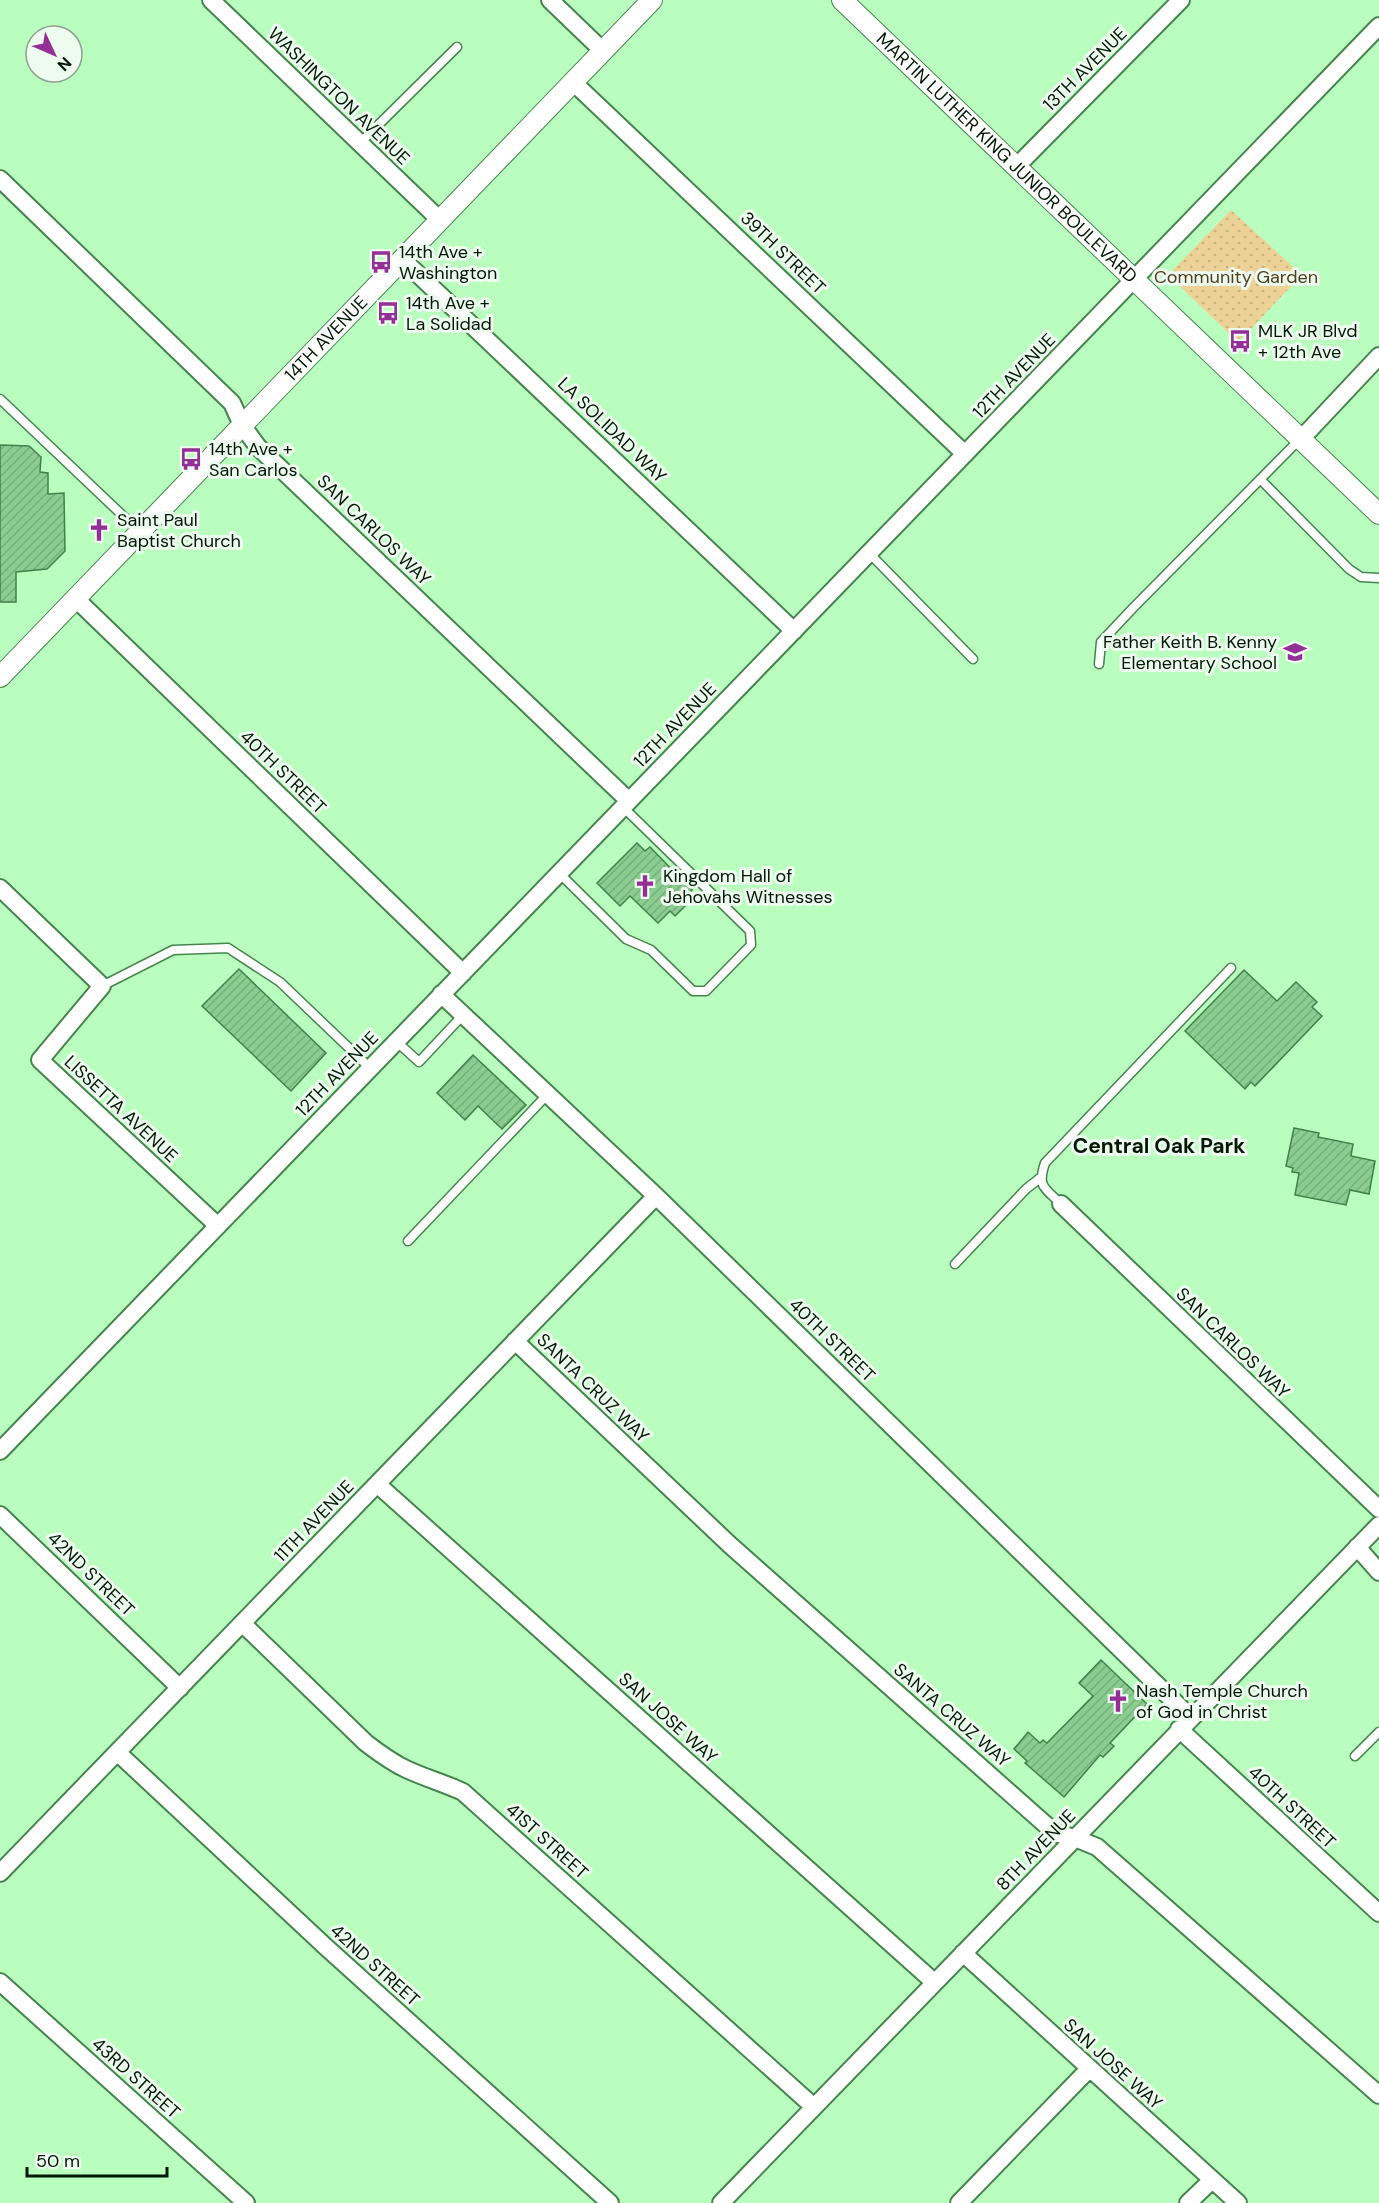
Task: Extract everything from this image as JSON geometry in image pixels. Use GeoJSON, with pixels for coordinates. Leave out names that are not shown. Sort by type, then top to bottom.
{"type":"FeatureCollection","features":[{"type":"Feature","properties":{"kind":"street","name":"WASHINGTON AVENUE"},"geometry":{"type":"LineString","coordinates":[[211,0],[440,220]]}},
{"type":"Feature","properties":{"kind":"street"},"geometry":{"type":"LineString","coordinates":[[550,0],[603,51]]}},
{"type":"Feature","properties":{"kind":"street","name":"14TH AVENUE"},"geometry":{"type":"LineString","coordinates":[[0,677],[652,0]]}},
{"type":"Feature","properties":{"kind":"street","name":"MARTIN LUTHER KING JUNIOR BOULEVARD"},"geometry":{"type":"LineString","coordinates":[[842,0],[1379,514]]}},
{"type":"Feature","properties":{"kind":"street","name":"13TH AVENUE"},"geometry":{"type":"LineString","coordinates":[[1017,166],[1180,0]]}},
{"type":"Feature","properties":{"kind":"street","name":"12TH AVENUE"},"geometry":{"type":"LineString","coordinates":[[0,1451],[1379,26]]}},
{"type":"Feature","properties":{"kind":"street","name":"39TH STREET"},"geometry":{"type":"LineString","coordinates":[[573,81],[965,454]]}},
{"type":"Feature","properties":{"kind":"street","name":"SAN CARLOS WAY"},"geometry":{"type":"LineString","coordinates":[[0,179],[232,403],[242,425],[258,447],[626,804]]}},
{"type":"Feature","properties":{"kind":"street","name":"LA SOLIDAD WAY"},"geometry":{"type":"LineString","coordinates":[[402,259],[794,631]]}},
{"type":"Feature","properties":{"kind":"street"},"geometry":{"type":"LineString","coordinates":[[1300,439],[1379,356]]}},
{"type":"Feature","properties":{"kind":"street","name":"40TH STREET"},"geometry":{"type":"LineString","coordinates":[[76,599],[463,973]]}},
{"type":"Feature","properties":{"kind":"street"},"geometry":{"type":"LineString","coordinates":[[0,888],[102,986]]}},
{"type":"Feature","properties":{"kind":"street","name":"LISSETTA AVENUE"},"geometry":{"type":"LineString","coordinates":[[102,986],[40,1060],[218,1226]]}},
{"type":"Feature","properties":{"kind":"street","name":"40TH STREET"},"geometry":{"type":"LineString","coordinates":[[441,994],[656,1196],[1185,1724],[1379,1913]]}},
{"type":"Feature","properties":{"kind":"street","name":"11TH AVENUE"},"geometry":{"type":"LineString","coordinates":[[0,1873],[656,1196]]}},
{"type":"Feature","properties":{"kind":"street","name":"SAN CARLOS WAY"},"geometry":{"type":"LineString","coordinates":[[1061,1204],[1379,1509]]}},
{"type":"Feature","properties":{"kind":"street","name":"SANTA CRUZ WAY"},"geometry":{"type":"LineString","coordinates":[[515,1341],[747,1561],[1055,1833],[1097,1847],[1379,2096]]}},
{"type":"Feature","properties":{"kind":"street","name":"SAN JOSE WAY"},"geometry":{"type":"LineString","coordinates":[[377,1484],[934,1982]]}},
{"type":"Feature","properties":{"kind":"street","name":"42ND STREET"},"geometry":{"type":"LineString","coordinates":[[0,1515],[180,1688]]}},
{"type":"Feature","properties":{"kind":"street","name":"8TH AVENUE"},"geometry":{"type":"LineString","coordinates":[[721,2203],[1379,1525]]}},
{"type":"Feature","properties":{"kind":"street"},"geometry":{"type":"LineString","coordinates":[[1357,1547],[1379,1572]]}},
{"type":"Feature","properties":{"kind":"street","name":"41ST STREET"},"geometry":{"type":"LineString","coordinates":[[242,1623],[366,1743],[407,1770],[443,1782],[463,1792],[814,2107]]}},
{"type":"Feature","properties":{"kind":"street","name":"42ND STREET"},"geometry":{"type":"LineString","coordinates":[[117,1752],[327,1948],[610,2203]]}},
{"type":"Feature","properties":{"kind":"street","name":"SAN JOSE WAY"},"geometry":{"type":"LineString","coordinates":[[963,1953],[1238,2203]]}},
{"type":"Feature","properties":{"kind":"street","name":"43RD STREET"},"geometry":{"type":"LineString","coordinates":[[0,1982],[246,2203]]}},
{"type":"Feature","properties":{"kind":"street"},"geometry":{"type":"LineString","coordinates":[[959,2203],[1089,2069]]}},
{"type":"Feature","properties":{"kind":"street"},"geometry":{"type":"LineString","coordinates":[[1188,2203],[1212,2180]]}},
{"type":"Feature","properties":{"kind":"lane"},"geometry":{"type":"LineString","coordinates":[[360,142],[457,47]]}},
{"type":"Feature","properties":{"kind":"lane"},"geometry":{"type":"LineString","coordinates":[[0,399],[140,531]]}},
{"type":"Feature","properties":{"kind":"lane"},"geometry":{"type":"LineString","coordinates":[[1099,664],[1101,642],[1300,439]]}},
{"type":"Feature","properties":{"kind":"lane"},"geometry":{"type":"LineString","coordinates":[[1261,480],[1349,569],[1361,577],[1379,578]]}},
{"type":"Feature","properties":{"kind":"lane"},"geometry":{"type":"LineString","coordinates":[[869,553],[973,659]]}},
{"type":"Feature","properties":{"kind":"lane"},"geometry":{"type":"LineString","coordinates":[[559,873],[627,939],[651,950],[693,991],[706,991],[751,945],[750,931],[626,804]]}},
{"type":"Feature","properties":{"kind":"lane"},"geometry":{"type":"LineString","coordinates":[[102,986],[173,950],[228,948],[280,982],[370,1068]]}},
{"type":"Feature","properties":{"kind":"lane"},"geometry":{"type":"LineString","coordinates":[[956,1264],[1026,1189],[1040,1178],[1045,1163],[1231,968]]}},
{"type":"Feature","properties":{"kind":"lane"},"geometry":{"type":"LineString","coordinates":[[396,1041],[419,1062],[463,1015]]}},
{"type":"Feature","properties":{"kind":"lane"},"geometry":{"type":"LineString","coordinates":[[408,1241],[547,1095]]}},
{"type":"Feature","properties":{"kind":"lane"},"geometry":{"type":"LineString","coordinates":[[1040,1178],[1043,1186],[1061,1204]]}},
{"type":"Feature","properties":{"kind":"lane"},"geometry":{"type":"LineString","coordinates":[[1355,1756],[1379,1732]]}},
{"type":"Feature","properties":{"kind":"green space","name":"Community Garden"},"geometry":{"type":"Polygon","coordinates":[[[1231,210],[1302,275],[1238,342],[1168,275],[1231,210]]]}},
{"type":"Feature","properties":{"kind":"building"},"geometry":{"type":"Polygon","coordinates":[[[0,445],[29,446],[41,457],[40,472],[48,473],[48,494],[64,493],[65,551],[47,569],[16,572],[16,602],[0,602],[0,445]]]}},
{"type":"Feature","properties":{"kind":"building","name":"Kingdom Hall of Jehovahs Witnesses"},"geometry":{"type":"Polygon","coordinates":[[[637,843],[645,851],[650,847],[692,890],[682,900],[687,904],[675,916],[670,911],[658,923],[630,896],[620,906],[597,883],[637,843]]]}},
{"type":"Feature","properties":{"kind":"building"},"geometry":{"type":"Polygon","coordinates":[[[239,969],[326,1053],[291,1091],[202,1006],[239,969]]]}},
{"type":"Feature","properties":{"kind":"building"},"geometry":{"type":"Polygon","coordinates":[[[1244,970],[1277,1001],[1296,982],[1317,1002],[1312,1007],[1322,1016],[1255,1086],[1251,1082],[1245,1089],[1185,1031],[1244,970]]]}},
{"type":"Feature","properties":{"kind":"building"},"geometry":{"type":"Polygon","coordinates":[[[473,1055],[526,1105],[502,1129],[478,1106],[465,1120],[437,1093],[473,1055]]]}},
{"type":"Feature","properties":{"kind":"building"},"geometry":{"type":"Polygon","coordinates":[[[1294,1128],[1319,1133],[1318,1137],[1353,1144],[1351,1156],[1375,1161],[1369,1194],[1350,1190],[1346,1205],[1295,1195],[1299,1173],[1292,1172],[1293,1168],[1286,1166],[1294,1128]]]}},
{"type":"Feature","properties":{"kind":"building"},"geometry":{"type":"Polygon","coordinates":[[[1101,1660],[1147,1704],[1110,1743],[1114,1746],[1103,1757],[1100,1755],[1064,1797],[1025,1763],[1027,1761],[1014,1749],[1028,1732],[1040,1743],[1043,1740],[1047,1743],[1093,1696],[1079,1683],[1101,1660]]]}},
{"type":"Feature","properties":{"kind":"place","name":"14th Ave + Washington"},"geometry":{"type":"Point","coordinates":[381,262]}},
{"type":"Feature","properties":{"kind":"place","name":"14th Ave + La Solidad"},"geometry":{"type":"Point","coordinates":[388,313]}},
{"type":"Feature","properties":{"kind":"place","name":"MLK JR Blvd + 12th Ave"},"geometry":{"type":"Point","coordinates":[1240,341]}},
{"type":"Feature","properties":{"kind":"place","name":"14th Ave + San Carlos"},"geometry":{"type":"Point","coordinates":[191,459]}},
{"type":"Feature","properties":{"kind":"place","name":"Saint Paul Baptist Church"},"geometry":{"type":"Point","coordinates":[99,530]}},
{"type":"Feature","properties":{"kind":"place","name":"Father Keith B. Kenny Elementary School"},"geometry":{"type":"Point","coordinates":[1295,652]}},
{"type":"Feature","properties":{"kind":"place","name":"Kingdom Hall of Jehovahs Witnesses"},"geometry":{"type":"Point","coordinates":[645,886]}},
{"type":"Feature","properties":{"kind":"place","name":"Nash Temple Church of God in Christ"},"geometry":{"type":"Point","coordinates":[1118,1701]}},
{"type":"Feature","properties":{"kind":"district","name":"Central Oak Park"},"geometry":{"type":"Point","coordinates":[1159,1146]}}]}
